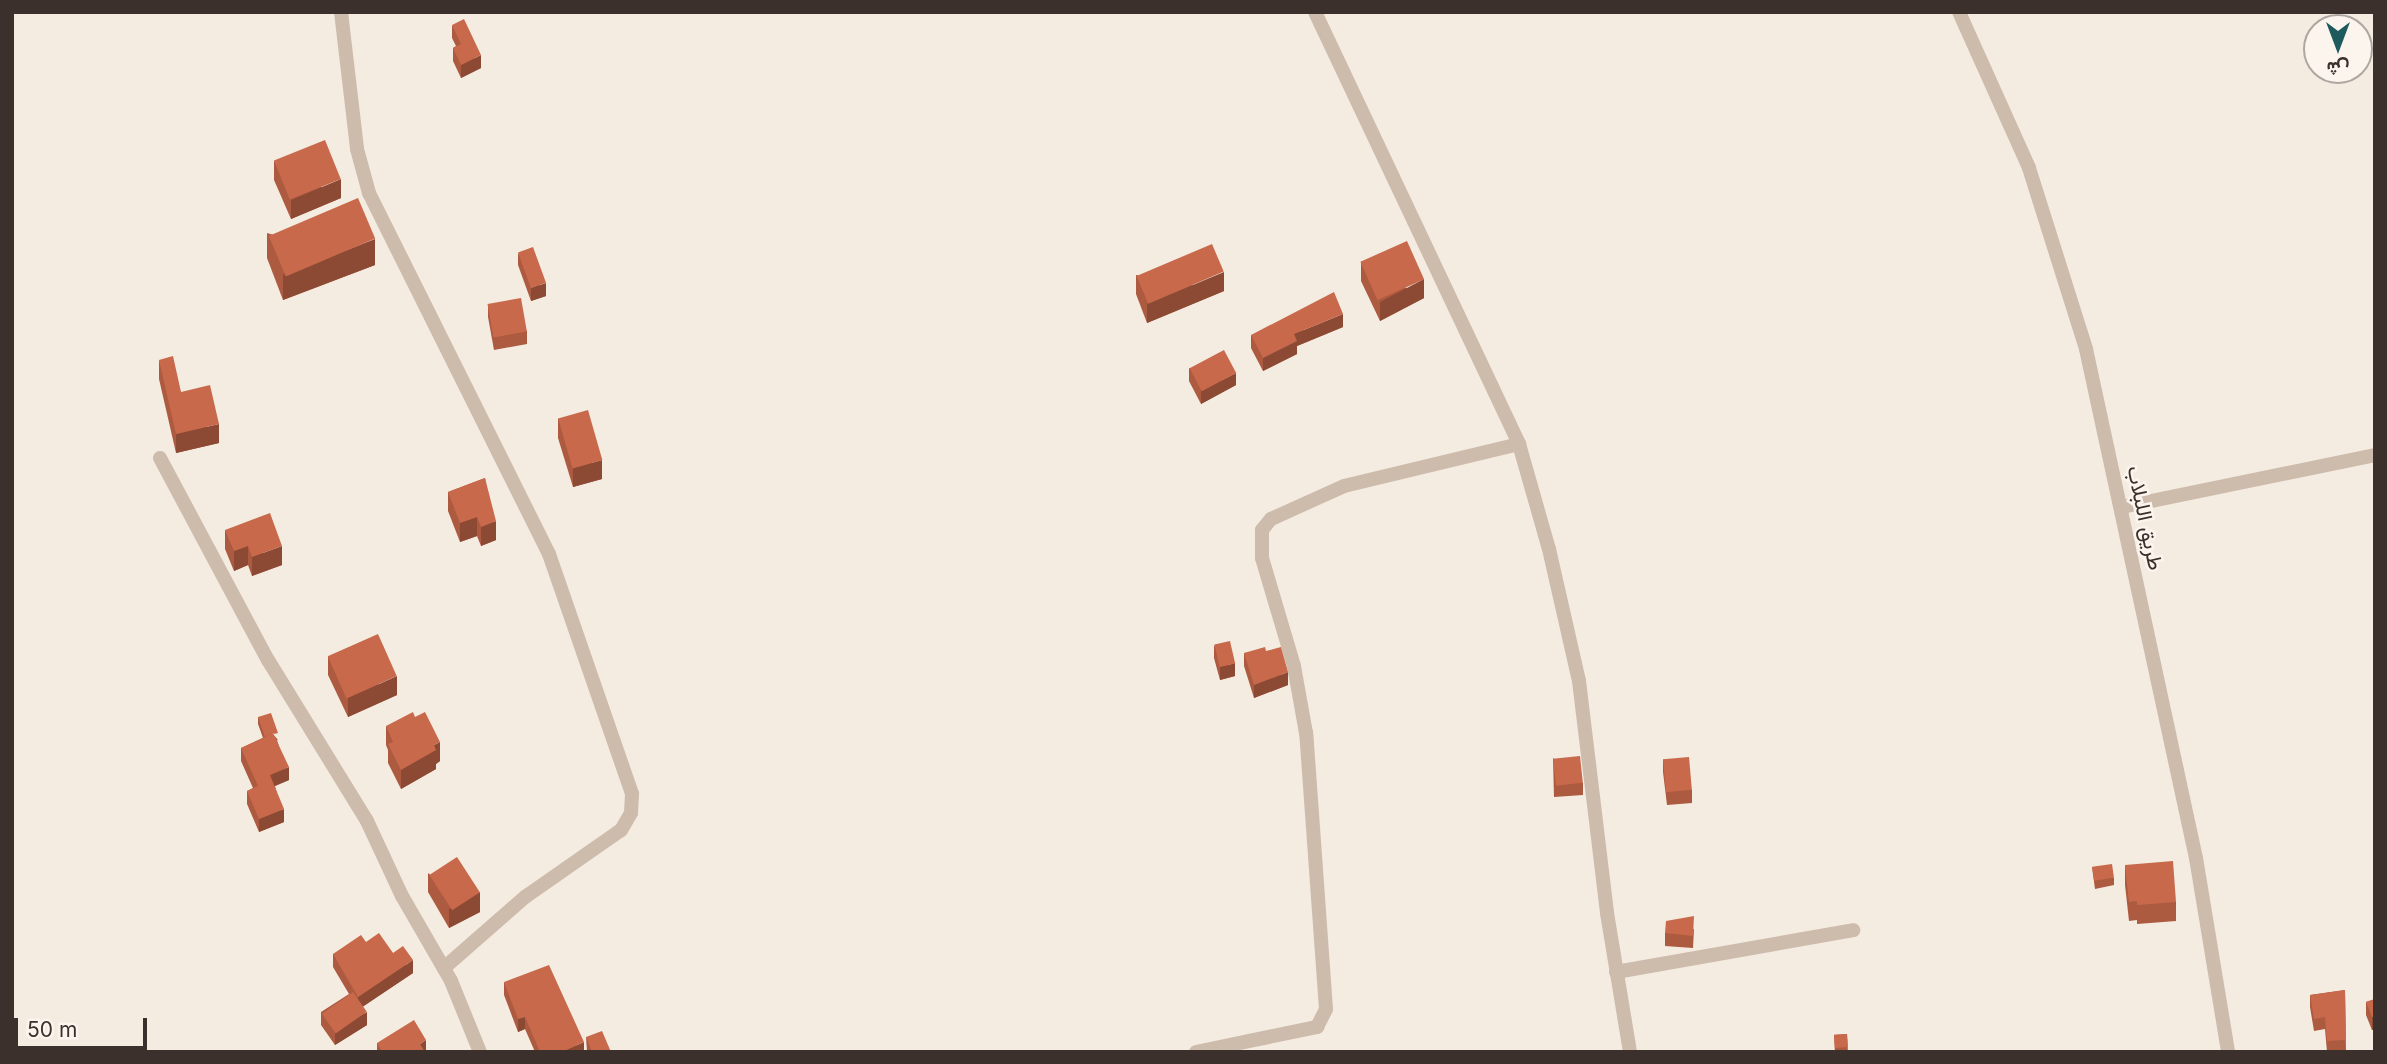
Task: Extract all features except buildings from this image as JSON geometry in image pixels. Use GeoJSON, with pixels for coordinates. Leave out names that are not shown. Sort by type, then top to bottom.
{"type":"FeatureCollection","features":[{"type":"Feature","properties":{"kind":"street"},"geometry":{"type":"LineString","coordinates":[[341,12],[358,149],[369,193],[550,554],[632,794],[631,813],[621,830],[526,897],[444,968]]}},
{"type":"Feature","properties":{"kind":"street"},"geometry":{"type":"LineString","coordinates":[[1315,12],[1519,444],[1549,549],[1579,681],[1616,972],[1630,1052]]}},
{"type":"Feature","properties":{"kind":"street","name":"طريق اللبلاب"},"geometry":{"type":"LineString","coordinates":[[1959,12],[1997,91],[2051,228],[2086,349],[2198,871],[2228,1052]]}},
{"type":"Feature","properties":{"kind":"street"},"geometry":{"type":"LineString","coordinates":[[1196,1052],[1317,1027],[1326,1009],[1306,733],[1294,666],[1262,558],[1262,530],[1271,519],[1344,486],[1519,444]]}},
{"type":"Feature","properties":{"kind":"street"},"geometry":{"type":"LineString","coordinates":[[2122,507],[2375,455]]}},
{"type":"Feature","properties":{"kind":"street"},"geometry":{"type":"LineString","coordinates":[[160,458],[219,572],[323,755],[368,821],[402,896],[444,968],[480,1052]]}},
{"type":"Feature","properties":{"kind":"street"},"geometry":{"type":"LineString","coordinates":[[1616,972],[1853,930]]}}]}
